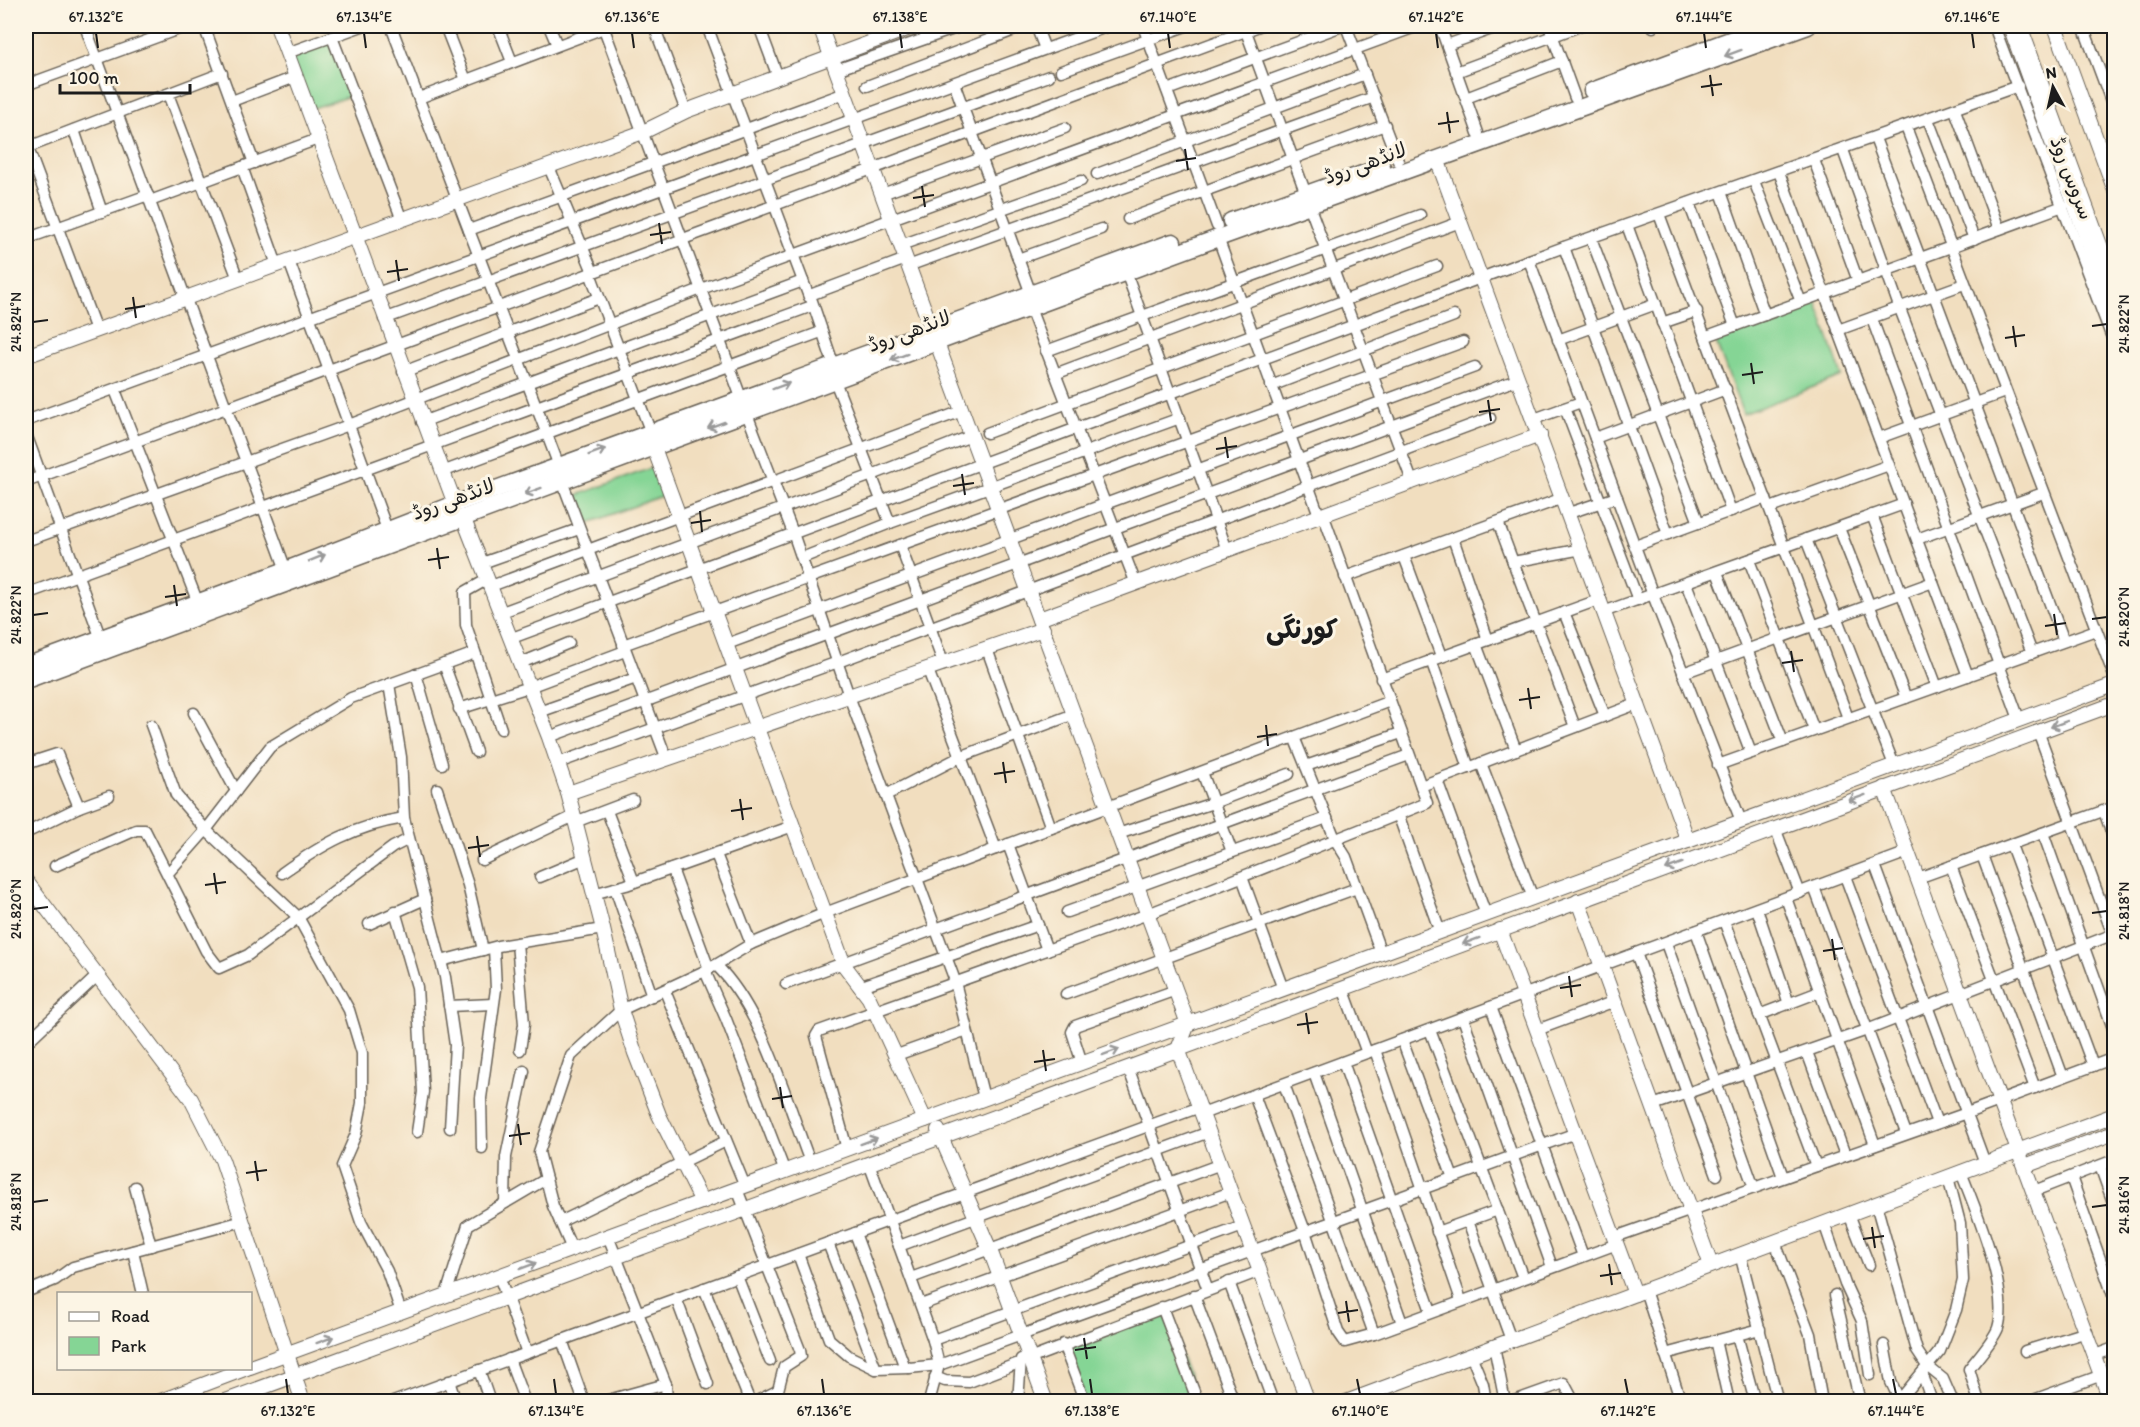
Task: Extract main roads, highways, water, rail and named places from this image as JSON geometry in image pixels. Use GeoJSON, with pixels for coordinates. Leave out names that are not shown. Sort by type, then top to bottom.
{"type":"FeatureCollection","features":[{"type":"Feature","properties":{"kind":"main road","name":"لانڈھی روڈ"},"geometry":{"type":"LineString","coordinates":[[26,680],[459,510],[1308,199],[1437,159],[1808,26]]}},
{"type":"Feature","properties":{"kind":"main road","name":"لانڈھی روڈ"},"geometry":{"type":"LineString","coordinates":[[1308,199],[1398,161],[1478,134],[1761,27]]}},
{"type":"Feature","properties":{"kind":"main road","name":"لانڈھی روڈ"},"geometry":{"type":"LineString","coordinates":[[1030,301],[1126,272],[1217,232]]}},
{"type":"Feature","properties":{"kind":"main road","name":"لانڈھی روڈ"},"geometry":{"type":"LineString","coordinates":[[26,666],[286,570],[389,537]]}},
{"type":"Feature","properties":{"kind":"district","name":"کورنگی"},"geometry":{"type":"Point","coordinates":[1302,629]}}]}
